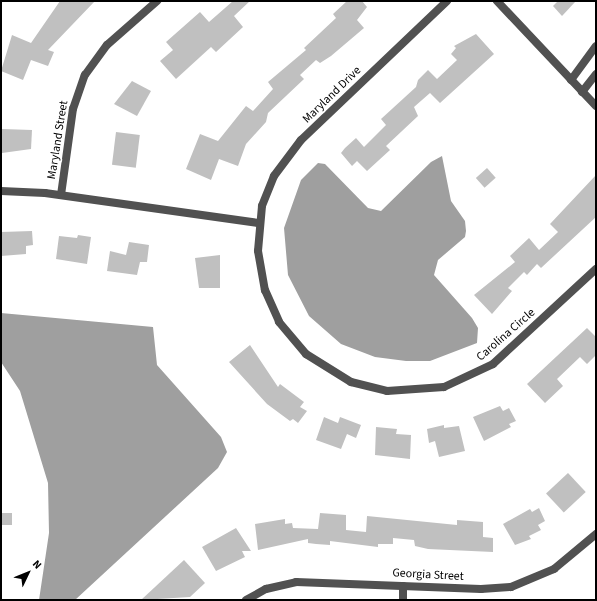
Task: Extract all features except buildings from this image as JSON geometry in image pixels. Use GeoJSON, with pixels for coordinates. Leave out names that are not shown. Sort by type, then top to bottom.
{"type":"FeatureCollection","features":[{"type":"Feature","properties":{"kind":"street","name":"Maryland Street"},"geometry":{"type":"LineString","coordinates":[[61,195],[73,108],[85,75],[107,45],[157,1]]}},
{"type":"Feature","properties":{"kind":"street","name":"Maryland Drive"},"geometry":{"type":"LineString","coordinates":[[258,223],[268,188],[289,152],[447,1]]}},
{"type":"Feature","properties":{"kind":"street"},"geometry":{"type":"LineString","coordinates":[[497,1],[596,106]]}},
{"type":"Feature","properties":{"kind":"street"},"geometry":{"type":"LineString","coordinates":[[571,80],[596,46]]}},
{"type":"Feature","properties":{"kind":"street"},"geometry":{"type":"LineString","coordinates":[[582,92],[596,74]]}},
{"type":"Feature","properties":{"kind":"street","name":"Maryland Street"},"geometry":{"type":"LineString","coordinates":[[1,191],[61,195],[258,223]]}},
{"type":"Feature","properties":{"kind":"street","name":"Carolina Circle"},"geometry":{"type":"LineString","coordinates":[[258,223],[258,251],[265,290],[286,332],[306,354],[331,372],[368,388],[387,391],[444,388],[478,374],[507,352],[596,269]]}},
{"type":"Feature","properties":{"kind":"street","name":"Georgia Street"},"geometry":{"type":"LineString","coordinates":[[246,600],[266,589],[296,582],[403,586],[511,587],[554,570],[596,534]]}},
{"type":"Feature","properties":{"kind":"street"},"geometry":{"type":"LineString","coordinates":[[403,586],[403,600]]}},
{"type":"Feature","properties":{"kind":"shaded area"},"geometry":{"type":"Polygon","coordinates":[[[442,156],[451,201],[465,221],[466,231],[465,237],[438,260],[434,275],[472,318],[478,328],[477,343],[430,361],[406,361],[375,357],[341,344],[309,316],[288,275],[284,228],[301,180],[318,163],[325,164],[368,208],[381,211],[431,162],[442,156]]]}},
{"type":"Feature","properties":{"kind":"shaded area"},"geometry":{"type":"Polygon","coordinates":[[[1,313],[153,327],[157,365],[221,437],[227,452],[218,468],[75,600],[39,600],[49,533],[48,483],[20,391],[1,362],[1,313]]]}}]}
